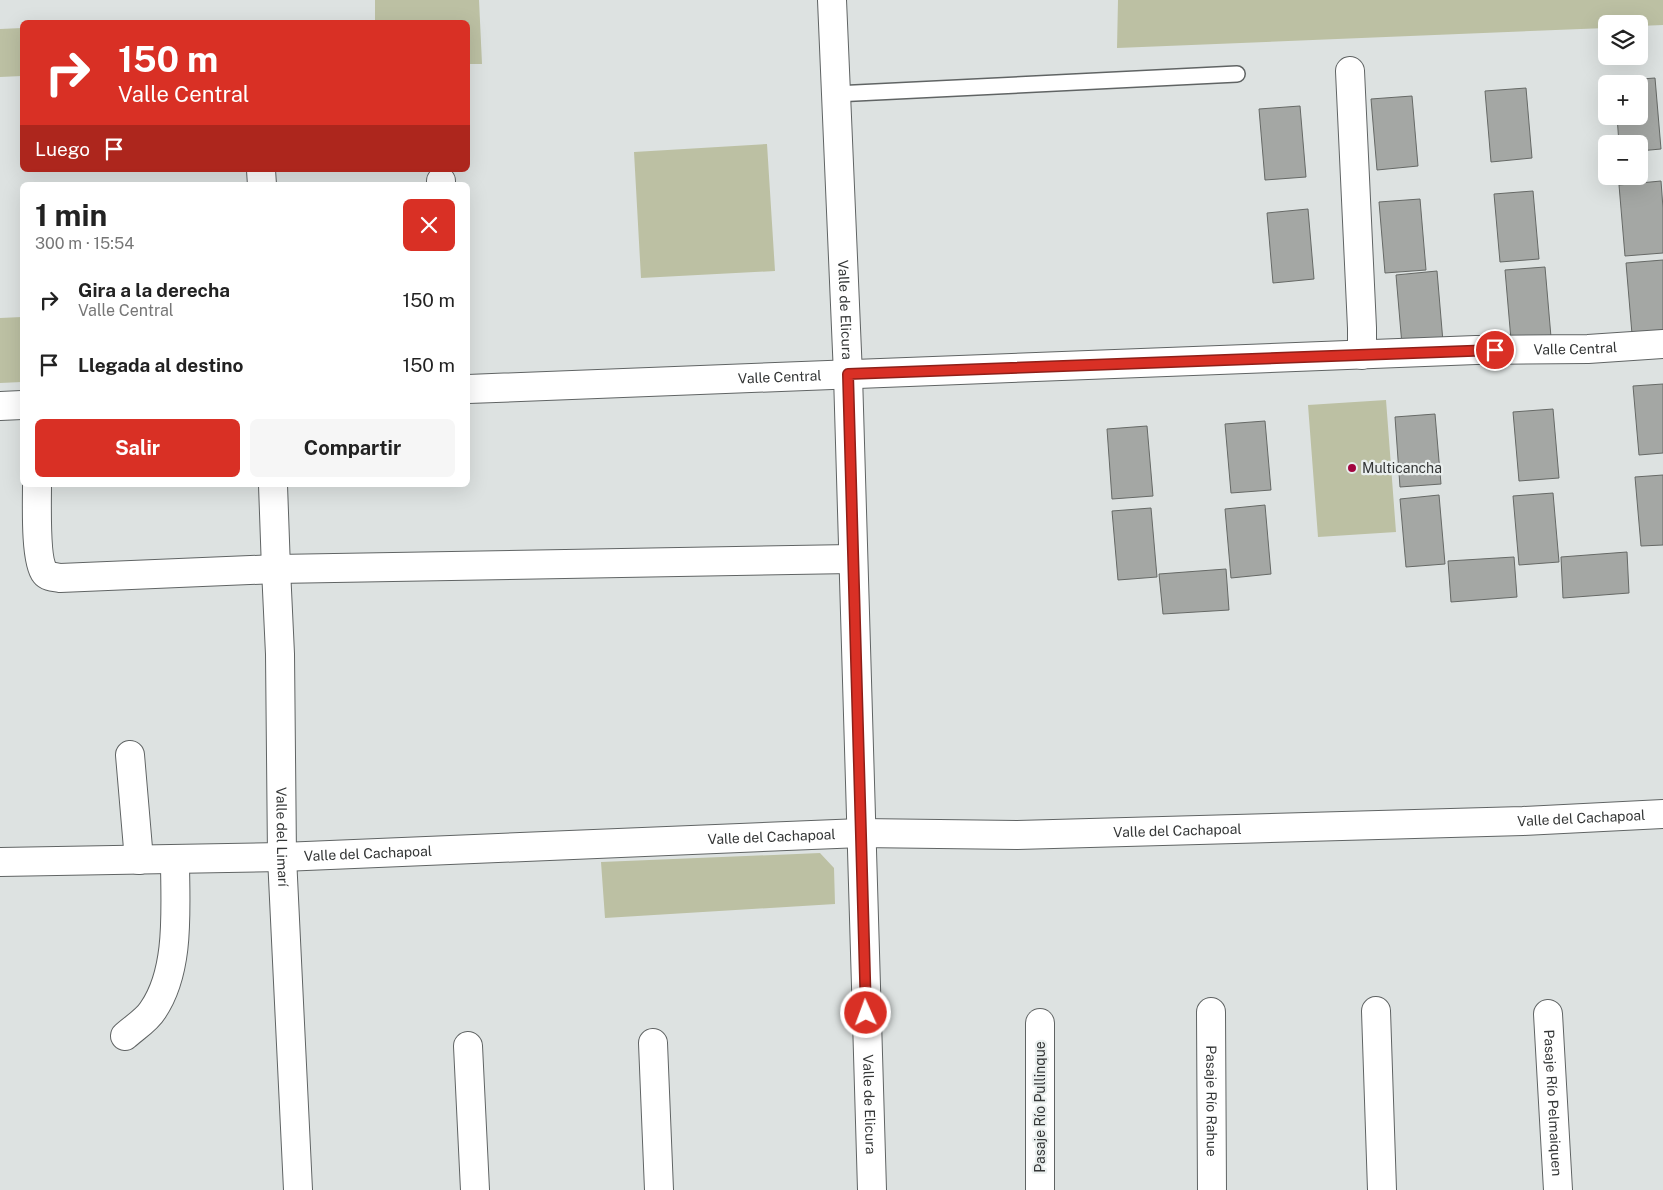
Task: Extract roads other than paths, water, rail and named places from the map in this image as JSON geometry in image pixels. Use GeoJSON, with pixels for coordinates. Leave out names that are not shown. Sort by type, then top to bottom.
{"type":"FeatureCollection","features":[{"type":"Feature","properties":{"kind":"street","name":"Valle de Elicura"},"geometry":{"type":"LineString","coordinates":[[832,0],[848,374],[872,1190]]}},
{"type":"Feature","properties":{"kind":"street"},"geometry":{"type":"LineString","coordinates":[[1350,71],[1362,318],[1362,355]]}},
{"type":"Feature","properties":{"kind":"street","name":"Valle Central"},"geometry":{"type":"LineString","coordinates":[[470,389],[1476,350],[1588,349],[1663,344]]}},
{"type":"Feature","properties":{"kind":"street"},"geometry":{"type":"LineString","coordinates":[[0,406],[20,405]]}},
{"type":"Feature","properties":{"kind":"street"},"geometry":{"type":"LineString","coordinates":[[37,487],[39,550],[42,565],[45,573],[60,578],[276,569],[852,559]]}},
{"type":"Feature","properties":{"kind":"street","name":"Valle del Limarí"},"geometry":{"type":"LineString","coordinates":[[273,487],[280,654],[282,857],[298,1190]]}},
{"type":"Feature","properties":{"kind":"street"},"geometry":{"type":"LineString","coordinates":[[130,754],[139,860]]}},
{"type":"Feature","properties":{"kind":"street","name":"Valle del Cachapoal"},"geometry":{"type":"LineString","coordinates":[[0,862],[282,857],[861,834],[1017,835],[1663,814]]}},
{"type":"Feature","properties":{"kind":"street"},"geometry":{"type":"LineString","coordinates":[[125,1036],[153,1010],[168,978],[176,937],[175,859]]}},
{"type":"Feature","properties":{"kind":"street"},"geometry":{"type":"LineString","coordinates":[[1376,1011],[1382,1190]]}},
{"type":"Feature","properties":{"kind":"street","name":"Pasaje Río Rahue"},"geometry":{"type":"LineString","coordinates":[[1211,1012],[1212,1190]]}},
{"type":"Feature","properties":{"kind":"street","name":"Pasaje Río Pelmaiquen"},"geometry":{"type":"LineString","coordinates":[[1548,1014],[1558,1190]]}},
{"type":"Feature","properties":{"kind":"street","name":"Pasaje Río Pullinque"},"geometry":{"type":"LineString","coordinates":[[1040,1024],[1040,1190]]}},
{"type":"Feature","properties":{"kind":"street"},"geometry":{"type":"LineString","coordinates":[[653,1043],[659,1190]]}},
{"type":"Feature","properties":{"kind":"street"},"geometry":{"type":"LineString","coordinates":[[468,1046],[475,1190]]}},
{"type":"Feature","properties":{"kind":"lane"},"geometry":{"type":"LineString","coordinates":[[835,94],[1238,74]]}},
{"type":"Feature","properties":{"kind":"place","name":"Multicancha"},"geometry":{"type":"Point","coordinates":[1352,468]}}]}
